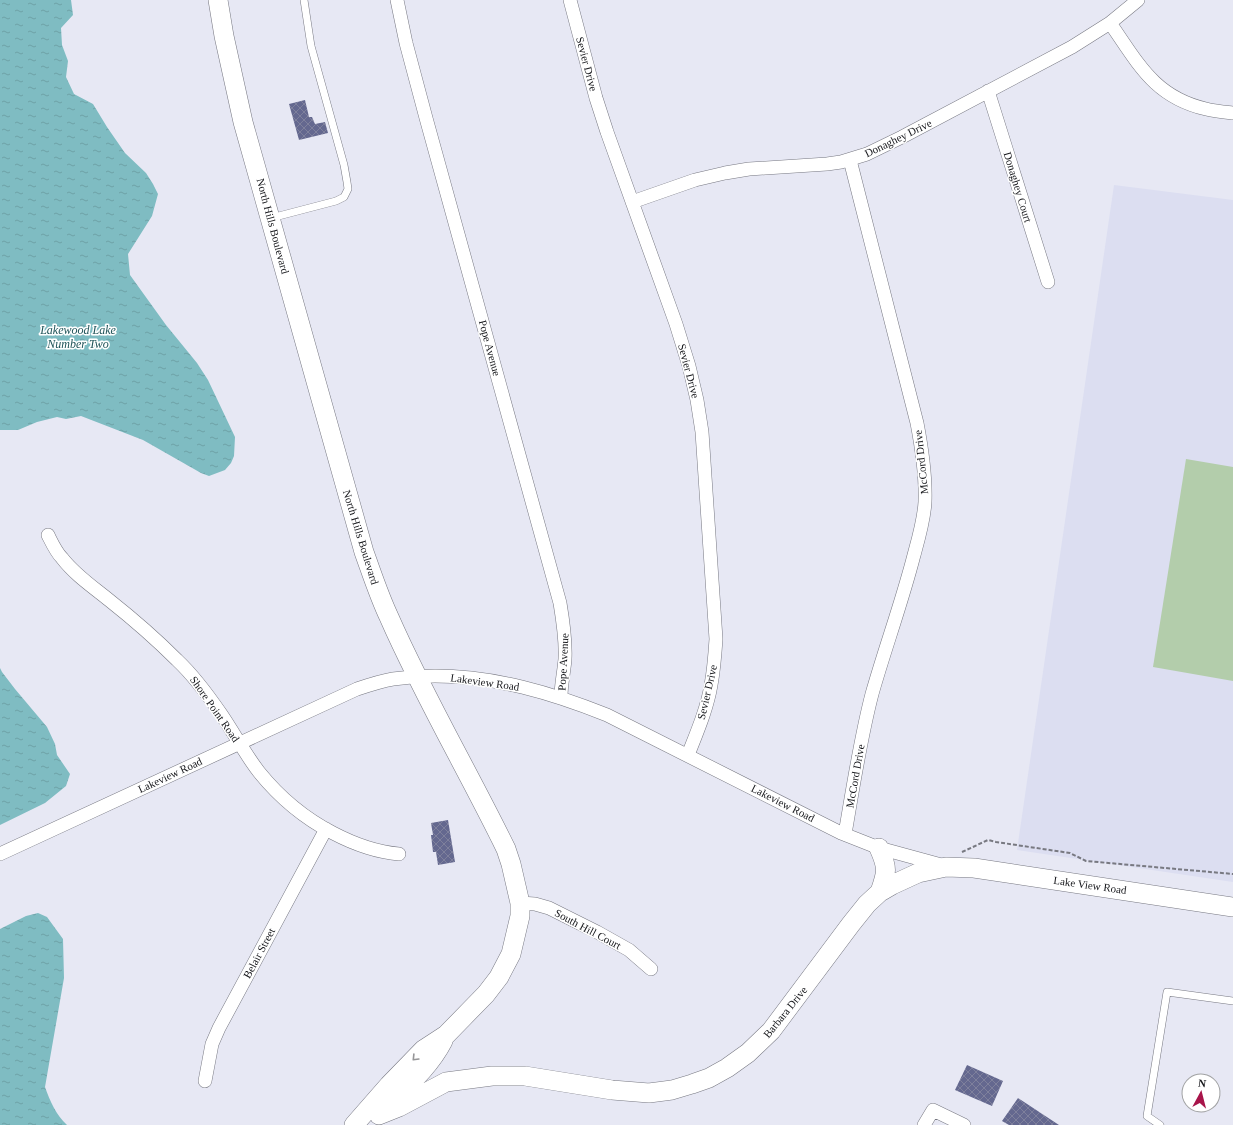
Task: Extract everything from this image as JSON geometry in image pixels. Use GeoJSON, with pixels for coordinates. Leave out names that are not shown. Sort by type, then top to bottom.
{"type":"FeatureCollection","features":[{"type":"Feature","properties":{"kind":"street","name":"North Hills Boulevard"},"geometry":{"type":"LineString","coordinates":[[218,0],[233,81],[364,552],[389,618],[417,676],[506,849],[520,903],[520,916],[511,954],[499,977],[486,994],[446,1035],[423,1050],[389,1085],[354,1125]]}},
{"type":"Feature","properties":{"kind":"street","name":"Pope Avenue"},"geometry":{"type":"LineString","coordinates":[[397,0],[406,43],[426,118],[560,603],[564,627],[565,659],[561,697]]}},
{"type":"Feature","properties":{"kind":"street","name":"Sevier Drive"},"geometry":{"type":"LineString","coordinates":[[570,0],[596,98],[676,324],[689,366],[697,400],[702,432],[716,638],[711,686],[701,720],[688,755]]}},
{"type":"Feature","properties":{"kind":"street","name":"Donaghey Drive"},"geometry":{"type":"LineString","coordinates":[[632,202],[695,180],[749,168],[827,164],[850,160],[867,154],[1072,47],[1110,23],[1138,0]]}},
{"type":"Feature","properties":{"kind":"street"},"geometry":{"type":"LineString","coordinates":[[1110,23],[1143,71],[1161,89],[1171,96],[1193,106],[1233,113]]}},
{"type":"Feature","properties":{"kind":"street","name":"Donaghey Court"},"geometry":{"type":"LineString","coordinates":[[988,92],[1048,282]]}},
{"type":"Feature","properties":{"kind":"street","name":"McCord Drive"},"geometry":{"type":"LineString","coordinates":[[845,834],[864,730],[873,693],[908,578],[922,525],[925,502],[921,446],[917,423],[850,160]]}},
{"type":"Feature","properties":{"kind":"street","name":"Shore Point Road"},"geometry":{"type":"LineString","coordinates":[[48,535],[61,558],[78,575],[146,631],[186,668],[220,713],[259,772],[272,788],[287,802],[304,815],[342,838],[368,848],[386,853],[399,854]]}},
{"type":"Feature","properties":{"kind":"street","name":"Lakeview Road"},"geometry":{"type":"LineString","coordinates":[[0,854],[357,689],[393,679],[417,676],[459,676],[502,682],[561,697],[607,715],[845,834],[879,848],[946,866]]}},
{"type":"Feature","properties":{"kind":"street","name":"Belair Street"},"geometry":{"type":"LineString","coordinates":[[205,1081],[212,1044],[219,1028],[326,829]]}},
{"type":"Feature","properties":{"kind":"street"},"geometry":{"type":"LineString","coordinates":[[879,848],[885,862],[885,877],[880,892]]}},
{"type":"Feature","properties":{"kind":"street","name":"Barbara Drive"},"geometry":{"type":"LineString","coordinates":[[446,1082],[492,1076],[525,1076],[612,1090],[649,1093],[672,1090],[709,1078],[727,1068],[748,1053],[771,1031],[851,924],[867,904],[880,892],[918,873],[946,866]]}},
{"type":"Feature","properties":{"kind":"street","name":"Lake View Road"},"geometry":{"type":"LineString","coordinates":[[946,866],[974,868],[1233,907]]}},
{"type":"Feature","properties":{"kind":"street","name":"South Hill Court"},"geometry":{"type":"LineString","coordinates":[[520,903],[535,904],[549,908],[597,932],[629,950],[651,969]]}},
{"type":"Feature","properties":{"kind":"street","name":"North Hills Boulevard"},"geometry":{"type":"LineString","coordinates":[[374,1120],[420,1074],[436,1055],[446,1035]]}},
{"type":"Feature","properties":{"kind":"street"},"geometry":{"type":"LineString","coordinates":[[420,1074],[446,1082]]}},
{"type":"Feature","properties":{"kind":"street"},"geometry":{"type":"LineString","coordinates":[[374,1120],[446,1082]]}},
{"type":"Feature","properties":{"kind":"street"},"geometry":{"type":"LineString","coordinates":[[924,1125],[933,1110],[964,1125]]}},
{"type":"Feature","properties":{"kind":"lane"},"geometry":{"type":"LineString","coordinates":[[270,218],[336,201],[344,197],[348,189],[344,164],[311,46],[304,0]]}},
{"type":"Feature","properties":{"kind":"lane"},"geometry":{"type":"LineString","coordinates":[[1160,1125],[1147,1116],[1167,992],[1233,1001]]}},
{"type":"Feature","properties":{"kind":"path"},"geometry":{"type":"LineString","coordinates":[[946,866],[958,854],[988,840],[1070,853],[1086,861],[1233,874]]}},
{"type":"Feature","properties":{"kind":"shaded area"},"geometry":{"type":"Polygon","coordinates":[[[1114,185],[1233,200],[1233,882],[1017,850],[1114,185]]]}},
{"type":"Feature","properties":{"kind":"green space"},"geometry":{"type":"Polygon","coordinates":[[[1186,459],[1233,467],[1233,681],[1153,667],[1186,459]]]}},
{"type":"Feature","properties":{"kind":"water","name":"Lakewood Lake Number Two"},"geometry":{"type":"Polygon","coordinates":[[[0,0],[71,0],[73,15],[61,28],[62,45],[68,61],[66,77],[74,94],[93,104],[125,153],[146,173],[158,194],[152,216],[128,254],[130,275],[166,325],[197,363],[208,380],[235,437],[234,456],[231,463],[225,470],[209,476],[201,473],[143,440],[81,416],[66,419],[57,417],[37,422],[18,430],[0,430],[0,0]]]}},
{"type":"Feature","properties":{"kind":"water"},"geometry":{"type":"Polygon","coordinates":[[[0,668],[15,689],[47,727],[55,744],[57,755],[70,774],[66,786],[45,803],[0,825],[0,668]]]}},
{"type":"Feature","properties":{"kind":"water"},"geometry":{"type":"Polygon","coordinates":[[[38,913],[47,917],[63,939],[64,978],[45,1087],[54,1108],[67,1125],[0,1125],[0,929],[26,916],[38,913]]]}},
{"type":"Feature","properties":{"kind":"building"},"geometry":{"type":"Polygon","coordinates":[[[305,100],[309,117],[312,117],[315,124],[325,122],[328,133],[299,140],[289,104],[305,100]]]}},
{"type":"Feature","properties":{"kind":"building"},"geometry":{"type":"Polygon","coordinates":[[[448,820],[455,862],[438,865],[436,852],[433,852],[431,823],[448,820]]]}},
{"type":"Feature","properties":{"kind":"building"},"geometry":{"type":"Polygon","coordinates":[[[967,1065],[1003,1081],[992,1106],[955,1090],[967,1065]]]}},
{"type":"Feature","properties":{"kind":"building"},"geometry":{"type":"Polygon","coordinates":[[[1018,1098],[1059,1125],[1009,1125],[1002,1121],[1018,1098]]]}}]}
